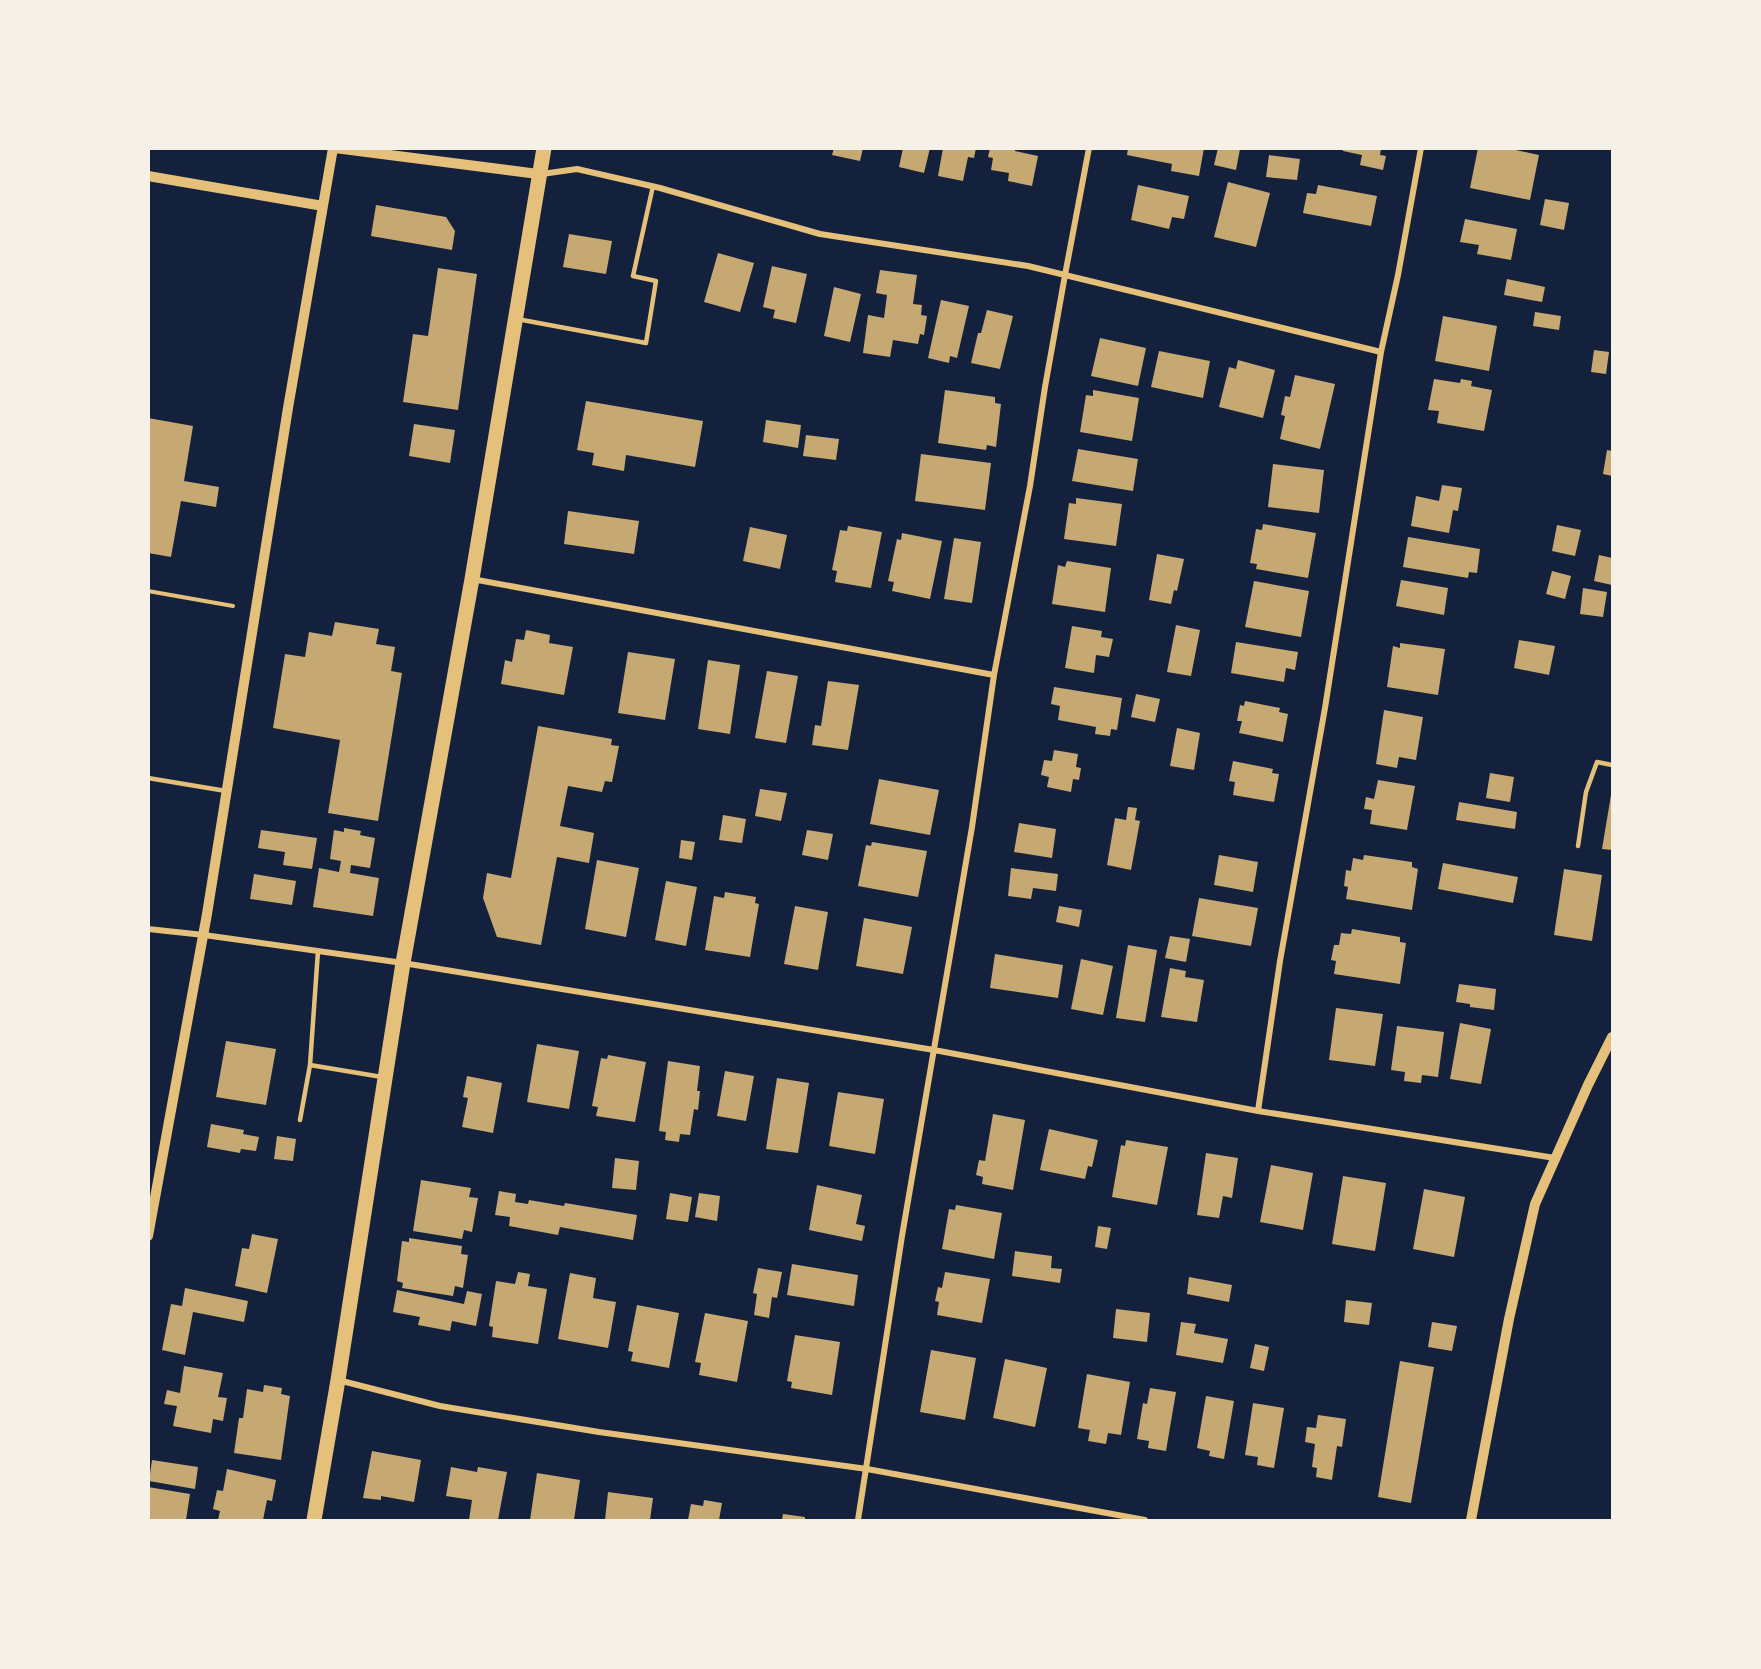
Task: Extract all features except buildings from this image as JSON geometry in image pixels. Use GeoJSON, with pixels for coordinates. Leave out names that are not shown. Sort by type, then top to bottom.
{"type":"FeatureCollection","features":[{"type":"Feature","properties":{"kind":"main road"},"geometry":{"type":"LineString","coordinates":[[314,1521],[403,963],[472,579],[544,148]]}},
{"type":"Feature","properties":{"kind":"street"},"geometry":{"type":"LineString","coordinates":[[148,1236],[204,935],[288,408],[334,148],[538,174],[577,169],[653,186],[820,234],[1028,266],[1381,352]]}},
{"type":"Feature","properties":{"kind":"street"},"geometry":{"type":"LineString","coordinates":[[858,1521],[902,1236],[972,827],[994,675],[1030,486],[1045,387],[1089,148]]}},
{"type":"Feature","properties":{"kind":"street"},"geometry":{"type":"LineString","coordinates":[[1258,1111],[1280,961],[1325,708],[1381,352],[1398,275],[1421,148]]}},
{"type":"Feature","properties":{"kind":"street"},"geometry":{"type":"LineString","coordinates":[[148,176],[322,206]]}},
{"type":"Feature","properties":{"kind":"street"},"geometry":{"type":"LineString","coordinates":[[472,579],[994,675]]}},
{"type":"Feature","properties":{"kind":"street"},"geometry":{"type":"LineString","coordinates":[[148,929],[403,963],[934,1050],[1258,1111],[1555,1158]]}},
{"type":"Feature","properties":{"kind":"street"},"geometry":{"type":"LineString","coordinates":[[1471,1521],[1509,1319],[1535,1204],[1612,1037]]}},
{"type":"Feature","properties":{"kind":"street"},"geometry":{"type":"LineString","coordinates":[[338,1380],[462,1410],[599,1432],[867,1469],[1145,1521]]}},
{"type":"Feature","properties":{"kind":"lane"},"geometry":{"type":"LineString","coordinates":[[515,319],[646,343],[656,281],[633,276],[653,186]]}},
{"type":"Feature","properties":{"kind":"lane"},"geometry":{"type":"LineString","coordinates":[[1578,846],[1586,792],[1597,762],[1612,765]]}},
{"type":"Feature","properties":{"kind":"lane"},"geometry":{"type":"LineString","coordinates":[[148,778],[228,792]]}},
{"type":"Feature","properties":{"kind":"lane"},"geometry":{"type":"LineString","coordinates":[[300,1120],[310,1065],[318,951]]}},
{"type":"Feature","properties":{"kind":"lane"},"geometry":{"type":"LineString","coordinates":[[310,1065],[385,1077]]}},
{"type":"Feature","properties":{"kind":"path"},"geometry":{"type":"LineString","coordinates":[[148,591],[233,606]]}}]}
